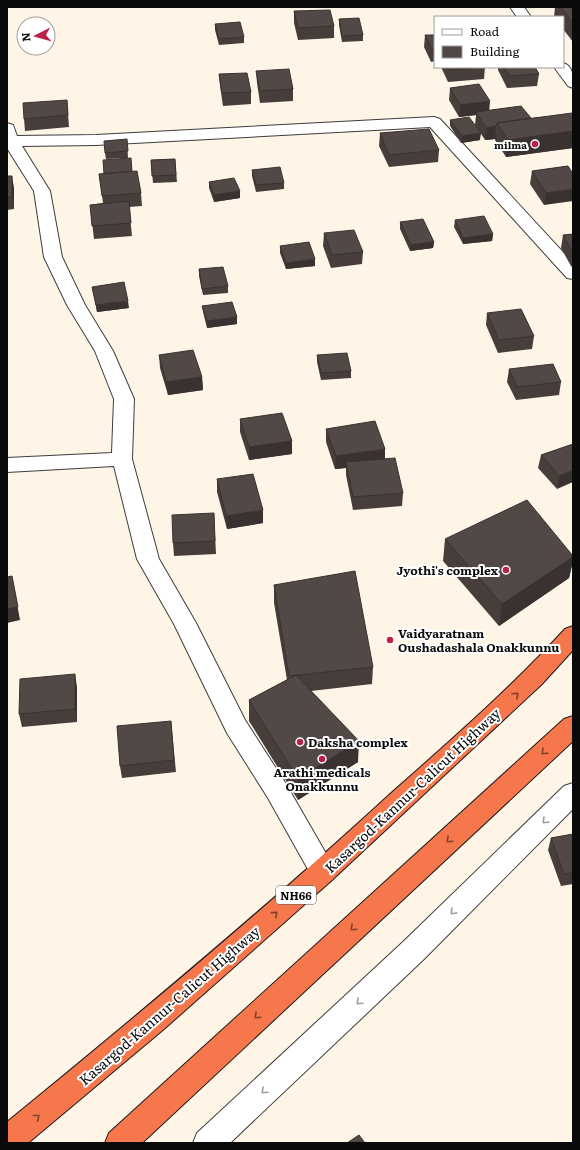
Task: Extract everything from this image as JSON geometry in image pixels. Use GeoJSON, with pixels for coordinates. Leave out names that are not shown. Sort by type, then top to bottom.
{"type":"FeatureCollection","features":[{"type":"Feature","properties":{"kind":"highway","name":"Kasargod-Kannur-Calicut Highway"},"geometry":{"type":"LineString","coordinates":[[7,1141],[154,1020],[323,872],[534,678],[573,635]]}},
{"type":"Feature","properties":{"kind":"highway"},"geometry":{"type":"LineString","coordinates":[[120,1143],[573,726]]}},
{"type":"Feature","properties":{"kind":"street"},"geometry":{"type":"LineString","coordinates":[[517,7],[523,16]]}},
{"type":"Feature","properties":{"kind":"street"},"geometry":{"type":"LineString","coordinates":[[562,68],[573,83]]}},
{"type":"Feature","properties":{"kind":"street"},"geometry":{"type":"LineString","coordinates":[[9,134],[96,140],[434,122],[573,274]]}},
{"type":"Feature","properties":{"kind":"street"},"geometry":{"type":"LineString","coordinates":[[9,134],[42,191],[53,257],[76,305],[104,351],[124,399],[122,458],[148,559],[185,623],[236,726],[277,791],[323,872]]}},
{"type":"Feature","properties":{"kind":"street"},"geometry":{"type":"LineString","coordinates":[[7,465],[122,458]]}},
{"type":"Feature","properties":{"kind":"street"},"geometry":{"type":"LineString","coordinates":[[208,1143],[414,950],[573,793]]}},
{"type":"Feature","properties":{"kind":"building"},"geometry":{"type":"Polygon","coordinates":[[[561,7],[573,7],[573,23],[561,7]]]}},
{"type":"Feature","properties":{"kind":"building"},"geometry":{"type":"Polygon","coordinates":[[[330,10],[334,26],[298,28],[294,11],[330,10]]]}},
{"type":"Feature","properties":{"kind":"building"},"geometry":{"type":"Polygon","coordinates":[[[359,18],[363,35],[342,36],[339,19],[359,18]]]}},
{"type":"Feature","properties":{"kind":"building"},"geometry":{"type":"Polygon","coordinates":[[[240,22],[244,37],[219,39],[215,24],[240,22]]]}},
{"type":"Feature","properties":{"kind":"building"},"geometry":{"type":"Polygon","coordinates":[[[425,35],[434,35],[434,49],[432,50],[425,35]]]}},
{"type":"Feature","properties":{"kind":"building"},"geometry":{"type":"Polygon","coordinates":[[[448,68],[470,68],[449,70],[448,68]]]}},
{"type":"Feature","properties":{"kind":"building"},"geometry":{"type":"Polygon","coordinates":[[[505,68],[536,68],[539,74],[509,76],[505,68]]]}},
{"type":"Feature","properties":{"kind":"building"},"geometry":{"type":"Polygon","coordinates":[[[289,69],[293,89],[260,91],[256,71],[289,69]]]}},
{"type":"Feature","properties":{"kind":"building"},"geometry":{"type":"Polygon","coordinates":[[[247,73],[251,92],[222,93],[219,74],[247,73]]]}},
{"type":"Feature","properties":{"kind":"building"},"geometry":{"type":"Polygon","coordinates":[[[479,84],[490,101],[460,105],[450,88],[479,84]]]}},
{"type":"Feature","properties":{"kind":"building"},"geometry":{"type":"Polygon","coordinates":[[[67,100],[68,115],[24,119],[23,103],[67,100]]]}},
{"type":"Feature","properties":{"kind":"building"},"geometry":{"type":"Polygon","coordinates":[[[521,106],[531,118],[497,123],[496,126],[486,128],[476,112],[521,106]]]}},
{"type":"Feature","properties":{"kind":"building"},"geometry":{"type":"Polygon","coordinates":[[[572,113],[573,131],[508,140],[497,123],[572,113]]]}},
{"type":"Feature","properties":{"kind":"building"},"geometry":{"type":"Polygon","coordinates":[[[469,117],[481,133],[462,136],[450,120],[469,117]]]}},
{"type":"Feature","properties":{"kind":"building"},"geometry":{"type":"Polygon","coordinates":[[[429,129],[439,150],[389,155],[380,133],[429,129]]]}},
{"type":"Feature","properties":{"kind":"building"},"geometry":{"type":"Polygon","coordinates":[[[127,139],[128,151],[105,153],[104,141],[127,139]]]}},
{"type":"Feature","properties":{"kind":"building"},"geometry":{"type":"Polygon","coordinates":[[[131,158],[132,171],[104,174],[103,160],[131,158]]]}},
{"type":"Feature","properties":{"kind":"building"},"geometry":{"type":"Polygon","coordinates":[[[175,159],[176,175],[152,176],[151,160],[175,159]]]}},
{"type":"Feature","properties":{"kind":"building"},"geometry":{"type":"Polygon","coordinates":[[[568,166],[573,174],[573,189],[546,193],[532,171],[568,166]]]}},
{"type":"Feature","properties":{"kind":"building"},"geometry":{"type":"Polygon","coordinates":[[[280,167],[284,183],[256,185],[252,170],[280,167]]]}},
{"type":"Feature","properties":{"kind":"building"},"geometry":{"type":"Polygon","coordinates":[[[137,171],[141,193],[102,196],[99,174],[137,171]]]}},
{"type":"Feature","properties":{"kind":"building"},"geometry":{"type":"Polygon","coordinates":[[[7,176],[12,176],[12,197],[7,197],[7,176]]]}},
{"type":"Feature","properties":{"kind":"building"},"geometry":{"type":"Polygon","coordinates":[[[234,178],[240,191],[214,195],[209,182],[234,178]]]}},
{"type":"Feature","properties":{"kind":"building"},"geometry":{"type":"Polygon","coordinates":[[[129,201],[131,223],[92,226],[90,205],[129,201]]]}},
{"type":"Feature","properties":{"kind":"building"},"geometry":{"type":"Polygon","coordinates":[[[484,216],[493,234],[463,238],[455,220],[484,216]]]}},
{"type":"Feature","properties":{"kind":"building"},"geometry":{"type":"Polygon","coordinates":[[[423,219],[434,242],[411,245],[400,222],[423,219]]]}},
{"type":"Feature","properties":{"kind":"building"},"geometry":{"type":"Polygon","coordinates":[[[354,230],[363,252],[332,255],[324,233],[354,230]]]}},
{"type":"Feature","properties":{"kind":"building"},"geometry":{"type":"Polygon","coordinates":[[[573,234],[573,253],[563,235],[573,234]]]}},
{"type":"Feature","properties":{"kind":"building"},"geometry":{"type":"Polygon","coordinates":[[[309,242],[315,259],[286,263],[280,246],[309,242]]]}},
{"type":"Feature","properties":{"kind":"building"},"geometry":{"type":"Polygon","coordinates":[[[223,267],[228,286],[202,289],[199,269],[223,267]]]}},
{"type":"Feature","properties":{"kind":"building"},"geometry":{"type":"Polygon","coordinates":[[[124,282],[128,301],[96,305],[92,287],[124,282]]]}},
{"type":"Feature","properties":{"kind":"building"},"geometry":{"type":"Polygon","coordinates":[[[232,302],[237,317],[207,321],[202,306],[232,302]]]}},
{"type":"Feature","properties":{"kind":"building"},"geometry":{"type":"Polygon","coordinates":[[[521,309],[534,336],[499,340],[487,313],[521,309]]]}},
{"type":"Feature","properties":{"kind":"building"},"geometry":{"type":"Polygon","coordinates":[[[193,350],[202,377],[166,382],[159,355],[193,350]]]}},
{"type":"Feature","properties":{"kind":"building"},"geometry":{"type":"Polygon","coordinates":[[[347,353],[351,371],[321,373],[317,355],[347,353]]]}},
{"type":"Feature","properties":{"kind":"building"},"geometry":{"type":"Polygon","coordinates":[[[553,364],[561,382],[517,387],[509,369],[553,364]]]}},
{"type":"Feature","properties":{"kind":"building"},"geometry":{"type":"Polygon","coordinates":[[[282,413],[292,441],[249,447],[240,419],[282,413]]]}},
{"type":"Feature","properties":{"kind":"building"},"geometry":{"type":"Polygon","coordinates":[[[375,421],[385,449],[336,456],[326,429],[375,421]]]}},
{"type":"Feature","properties":{"kind":"building"},"geometry":{"type":"Polygon","coordinates":[[[573,444],[573,470],[559,476],[541,455],[573,444]]]}},
{"type":"Feature","properties":{"kind":"building"},"geometry":{"type":"Polygon","coordinates":[[[395,458],[403,493],[353,497],[346,462],[395,458]]]}},
{"type":"Feature","properties":{"kind":"building"},"geometry":{"type":"Polygon","coordinates":[[[253,474],[263,510],[226,516],[217,479],[253,474]]]}},
{"type":"Feature","properties":{"kind":"building","name":"Jyothi's complex"},"geometry":{"type":"Polygon","coordinates":[[[527,500],[573,557],[502,604],[445,539],[527,500]]]}},
{"type":"Feature","properties":{"kind":"building"},"geometry":{"type":"Polygon","coordinates":[[[214,513],[215,541],[173,543],[172,515],[214,513]]]}},
{"type":"Feature","properties":{"kind":"building"},"geometry":{"type":"Polygon","coordinates":[[[355,571],[373,667],[289,676],[274,585],[355,571]]]}},
{"type":"Feature","properties":{"kind":"building"},"geometry":{"type":"Polygon","coordinates":[[[12,576],[18,607],[7,609],[7,577],[12,576]]]}},
{"type":"Feature","properties":{"kind":"building"},"geometry":{"type":"Polygon","coordinates":[[[75,674],[75,709],[19,714],[20,679],[75,674]]]}},
{"type":"Feature","properties":{"kind":"building","name":"Daksha complex"},"geometry":{"type":"Polygon","coordinates":[[[296,675],[359,741],[298,779],[249,700],[296,675]]]}},
{"type":"Feature","properties":{"kind":"building"},"geometry":{"type":"Polygon","coordinates":[[[171,721],[174,760],[120,766],[117,726],[171,721]]]}},
{"type":"Feature","properties":{"kind":"building"},"geometry":{"type":"Polygon","coordinates":[[[573,834],[573,873],[564,874],[551,838],[573,834]]]}},
{"type":"Feature","properties":{"kind":"building"},"geometry":{"type":"Polygon","coordinates":[[[359,1135],[365,1143],[347,1143],[359,1135]]]}},
{"type":"Feature","properties":{"kind":"place","name":"milma"},"geometry":{"type":"Point","coordinates":[535,144]}},
{"type":"Feature","properties":{"kind":"place","name":"Jyothi's complex"},"geometry":{"type":"Point","coordinates":[506,570]}},
{"type":"Feature","properties":{"kind":"place","name":"Vaidyaratnam Oushadashala Onakkunnu"},"geometry":{"type":"Point","coordinates":[390,640]}},
{"type":"Feature","properties":{"kind":"place","name":"Daksha complex"},"geometry":{"type":"Point","coordinates":[300,742]}},
{"type":"Feature","properties":{"kind":"place","name":"Arathi medicals Onakkunnu"},"geometry":{"type":"Point","coordinates":[322,759]}}]}
